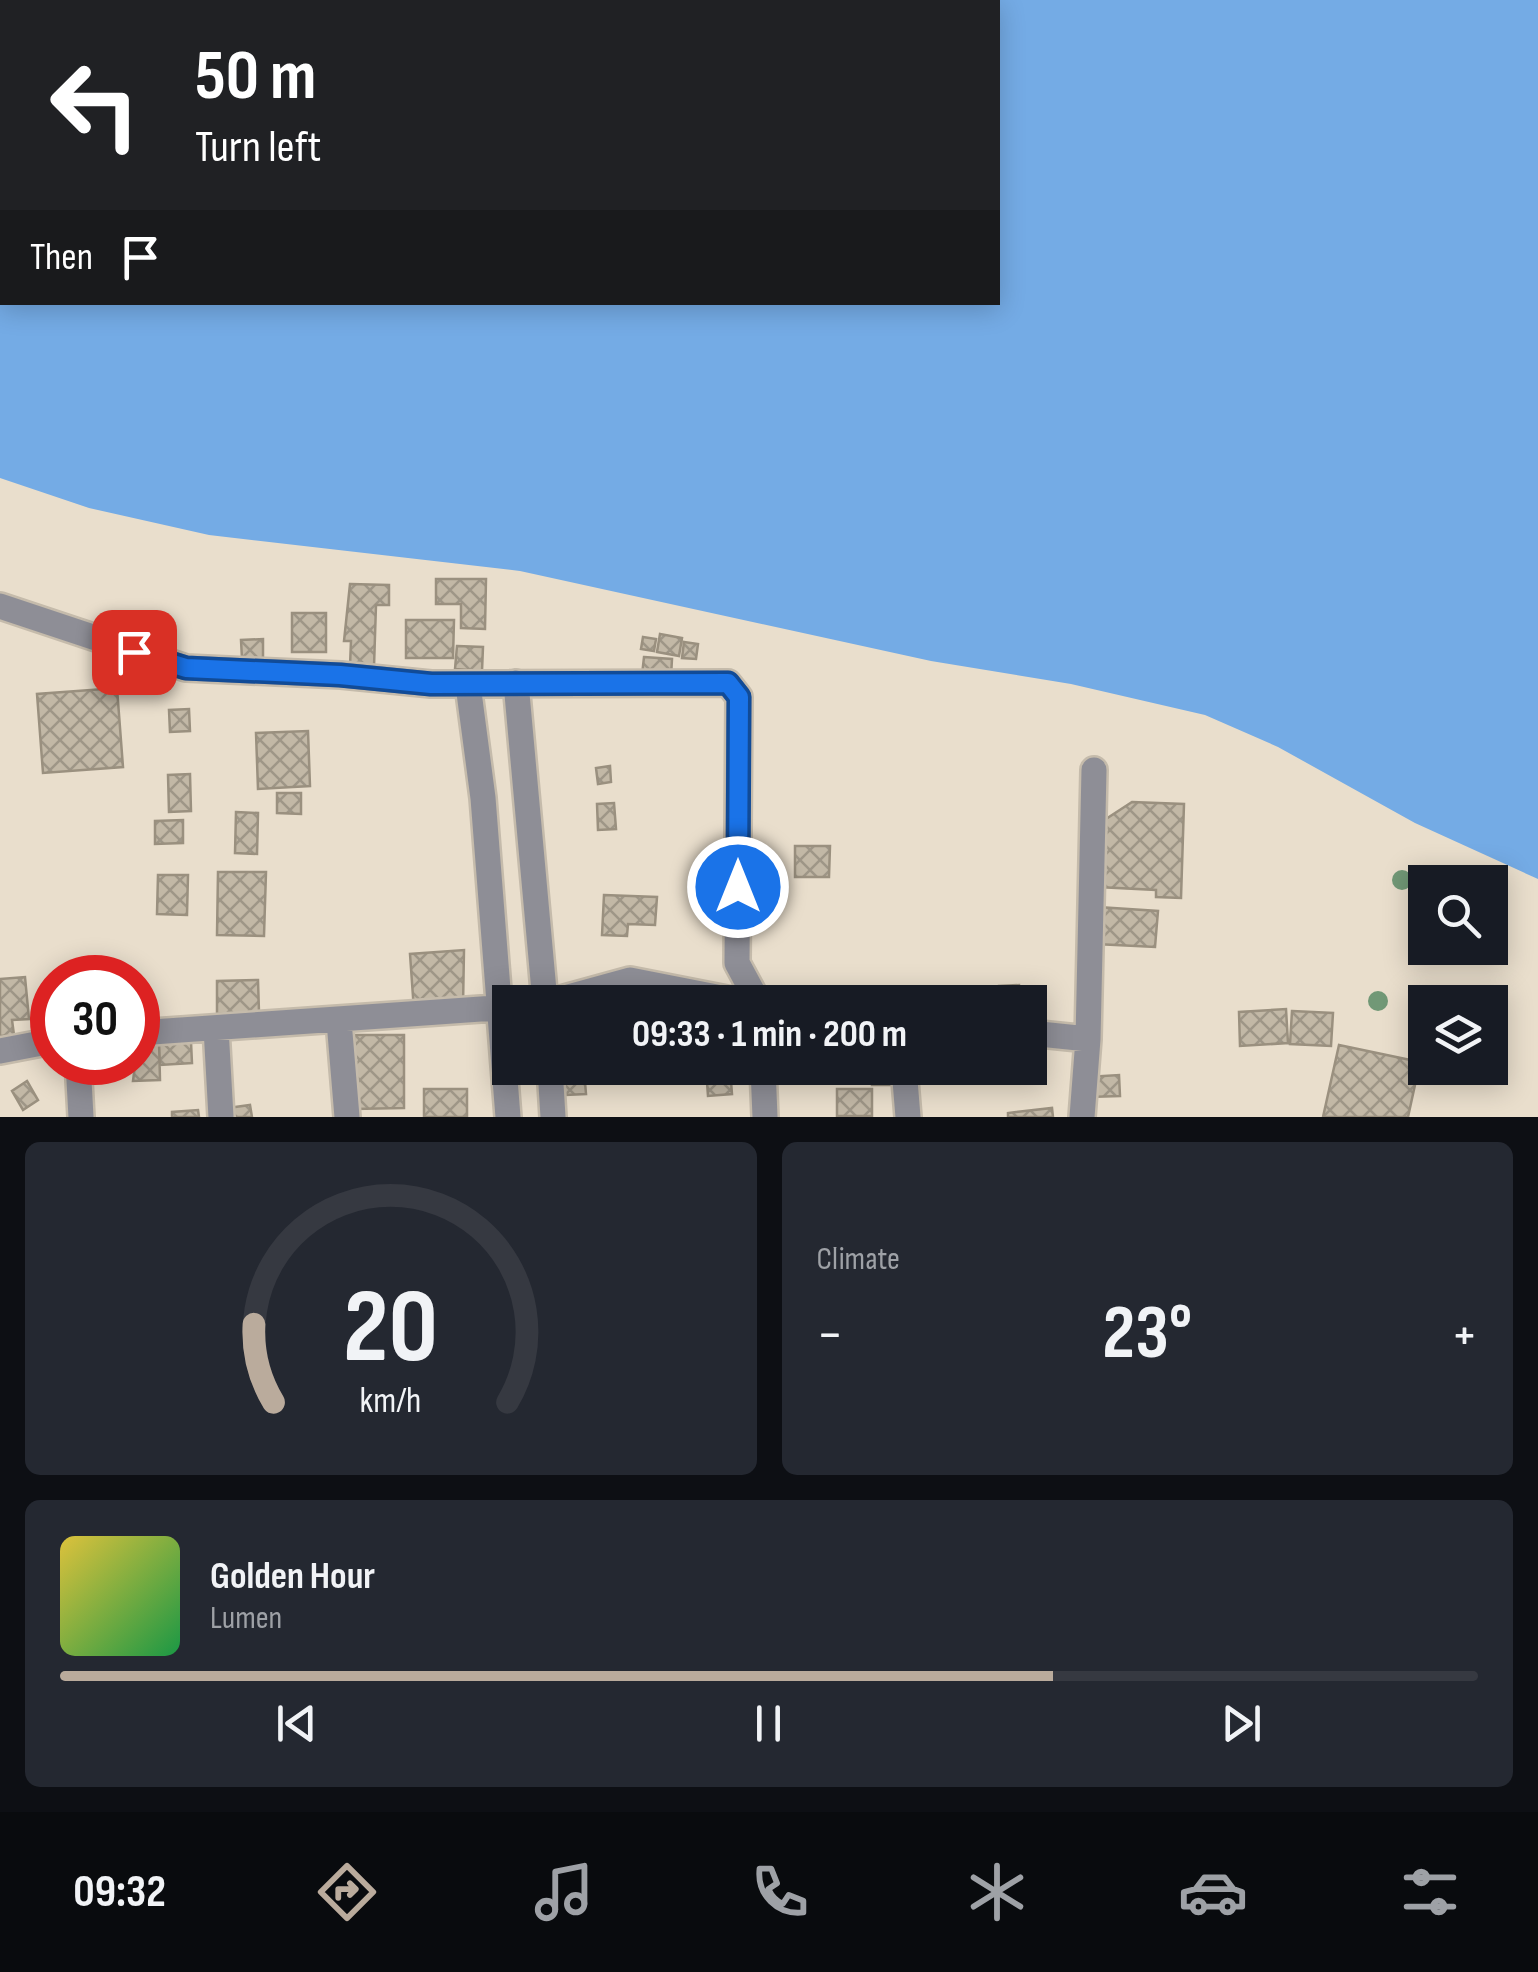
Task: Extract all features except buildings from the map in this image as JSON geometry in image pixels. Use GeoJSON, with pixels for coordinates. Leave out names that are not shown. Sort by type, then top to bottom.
{"type":"FeatureCollection","features":[{"type":"Feature","properties":{"kind":"street"},"geometry":{"type":"LineString","coordinates":[[0,606],[186,668],[468,685],[728,683],[736,689],[737,963],[749,985]]}},
{"type":"Feature","properties":{"kind":"street"},"geometry":{"type":"LineString","coordinates":[[516,683],[546,985]]}},
{"type":"Feature","properties":{"kind":"street"},"geometry":{"type":"LineString","coordinates":[[468,685],[502,985]]}},
{"type":"Feature","properties":{"kind":"street"},"geometry":{"type":"LineString","coordinates":[[1082,1117],[1088,1039],[1094,770]]}},
{"type":"Feature","properties":{"kind":"street"},"geometry":{"type":"LineString","coordinates":[[483,798],[526,794]]}},
{"type":"Feature","properties":{"kind":"street"},"geometry":{"type":"LineString","coordinates":[[611,985],[630,980],[655,985]]}},
{"type":"Feature","properties":{"kind":"street"},"geometry":{"type":"LineString","coordinates":[[160,1032],[492,1009]]}},
{"type":"Feature","properties":{"kind":"street"},"geometry":{"type":"LineString","coordinates":[[339,1020],[347,1117]]}},
{"type":"Feature","properties":{"kind":"street"},"geometry":{"type":"LineString","coordinates":[[216,1028],[221,1117]]}},
{"type":"Feature","properties":{"kind":"street"},"geometry":{"type":"LineString","coordinates":[[1047,1035],[1088,1039]]}},
{"type":"Feature","properties":{"kind":"street"},"geometry":{"type":"LineString","coordinates":[[0,1051],[30,1045]]}},
{"type":"Feature","properties":{"kind":"street"},"geometry":{"type":"LineString","coordinates":[[79,1085],[81,1117]]}},
{"type":"Feature","properties":{"kind":"street"},"geometry":{"type":"LineString","coordinates":[[507,1085],[508,1117]]}},
{"type":"Feature","properties":{"kind":"street"},"geometry":{"type":"LineString","coordinates":[[551,1085],[553,1117]]}},
{"type":"Feature","properties":{"kind":"street"},"geometry":{"type":"LineString","coordinates":[[763,1085],[764,1117]]}},
{"type":"Feature","properties":{"kind":"street"},"geometry":{"type":"LineString","coordinates":[[905,1085],[908,1117]]}},
{"type":"Feature","properties":{"kind":"water"},"geometry":{"type":"Polygon","coordinates":[[[1000,0],[1538,0],[1538,879],[1415,823],[1278,747],[1205,715],[1071,684],[931,661],[520,571],[209,535],[89,508],[0,478],[0,305],[1000,305],[1000,0]]]}},
{"type":"Feature","properties":{"kind":"route"},"geometry":{"type":"LineString","coordinates":[[134,652],[186,668],[340,675],[431,684],[728,683],[739,697],[738,887]]}}]}
